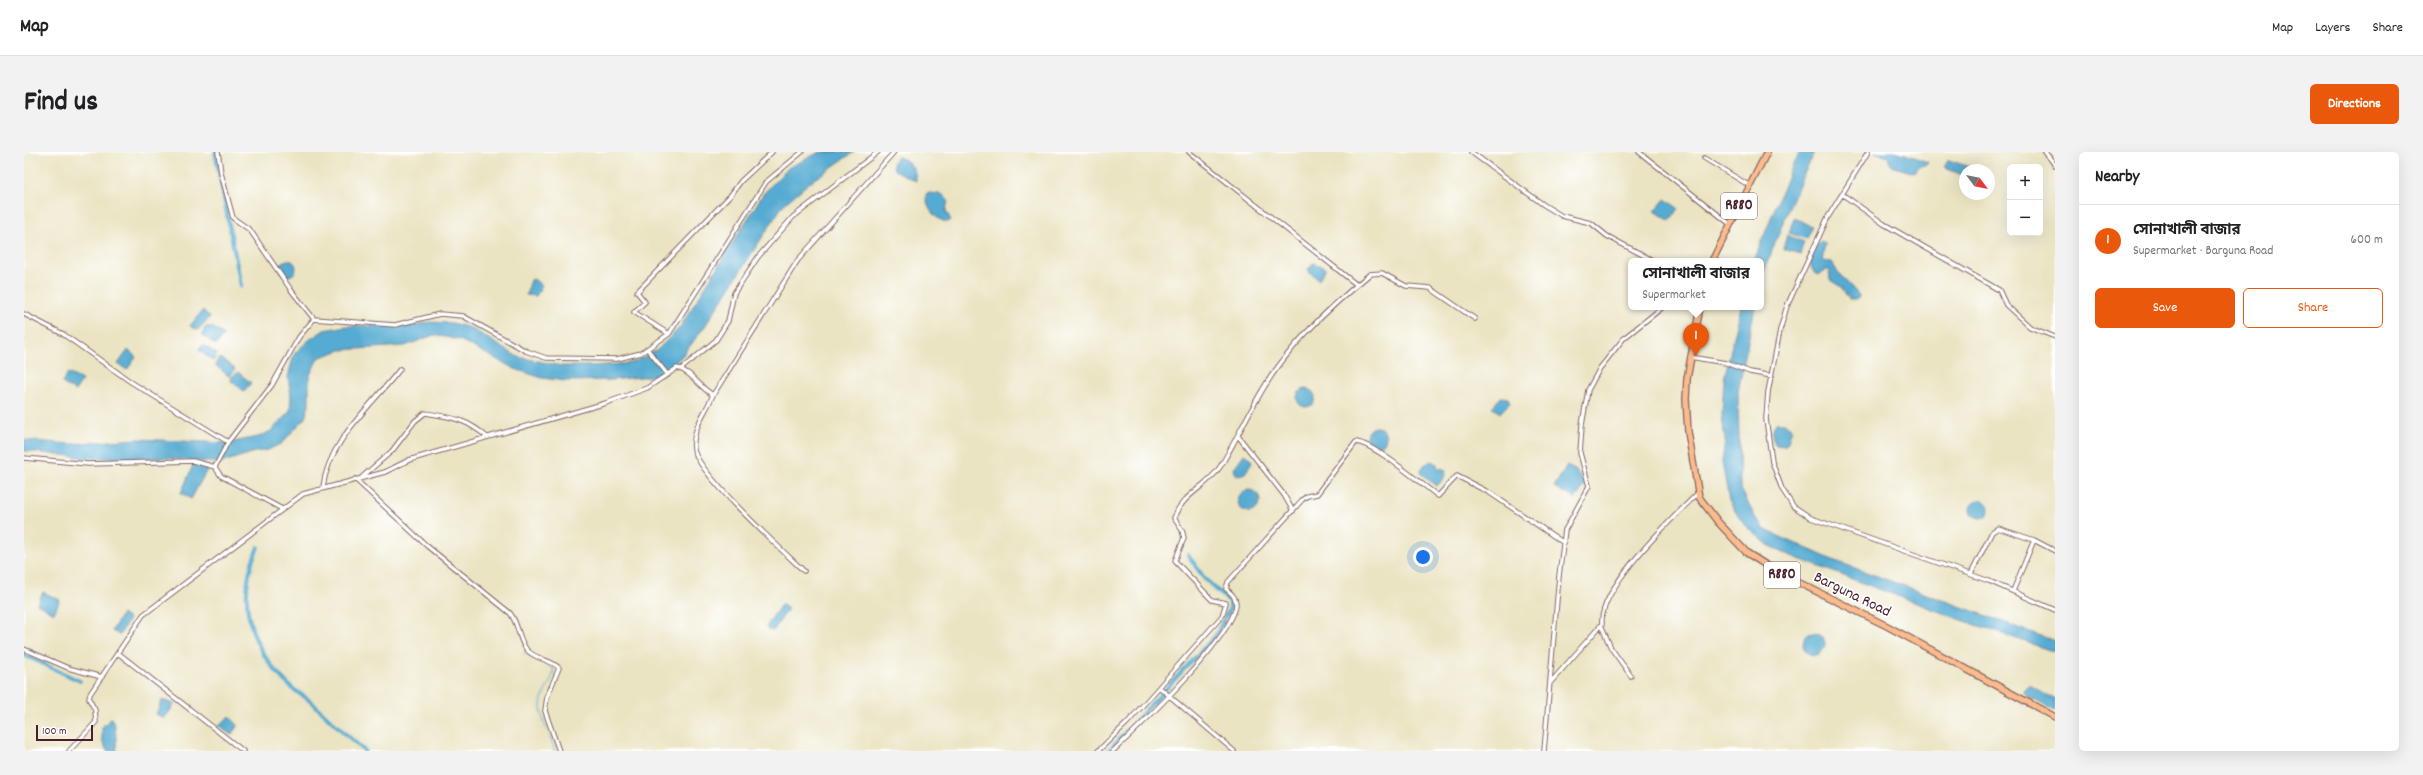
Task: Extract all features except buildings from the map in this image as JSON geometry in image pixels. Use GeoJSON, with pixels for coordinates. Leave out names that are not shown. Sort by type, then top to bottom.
{"type":"FeatureCollection","features":[{"type":"Feature","properties":{"kind":"main road","name":"R880"},"geometry":{"type":"LineString","coordinates":[[1713,258],[1767,152]]}},
{"type":"Feature","properties":{"kind":"main road","name":"Barguna Road"},"geometry":{"type":"LineString","coordinates":[[1699,310],[1690,358],[1686,399],[1688,432],[1698,493],[1704,506],[1747,552],[1777,572],[1887,626],[2055,717]]}},
{"type":"Feature","properties":{"kind":"street"},"geometry":{"type":"LineString","coordinates":[[218,152],[221,173],[233,218],[250,230],[291,290],[314,319],[395,325],[440,314],[463,316],[526,351],[546,358],[618,359],[648,350],[669,334],[766,182],[802,152]]}},
{"type":"Feature","properties":{"kind":"street"},"geometry":{"type":"LineString","coordinates":[[669,334],[634,312],[645,302],[637,292],[730,196],[741,181],[772,152]]}},
{"type":"Feature","properties":{"kind":"street"},"geometry":{"type":"LineString","coordinates":[[69,751],[96,722],[95,710],[88,699],[143,615],[282,509],[303,494],[323,487],[385,472],[409,460],[606,403],[648,388],[677,368],[681,369],[716,340],[728,321],[734,293],[747,272],[793,217],[878,152]]}},
{"type":"Feature","properties":{"kind":"street"},"geometry":{"type":"LineString","coordinates":[[804,571],[750,519],[710,475],[693,450],[694,434],[713,395],[798,260],[894,152]]}},
{"type":"Feature","properties":{"kind":"street"},"geometry":{"type":"LineString","coordinates":[[1189,152],[1357,285]]}},
{"type":"Feature","properties":{"kind":"street"},"geometry":{"type":"LineString","coordinates":[[1471,152],[1544,205],[1562,216],[1591,223],[1607,236],[1648,258]]}},
{"type":"Feature","properties":{"kind":"street"},"geometry":{"type":"LineString","coordinates":[[1639,152],[1730,224]]}},
{"type":"Feature","properties":{"kind":"street"},"geometry":{"type":"LineString","coordinates":[[1868,152],[1828,217],[1787,306],[1780,330],[1766,419],[1772,462],[1782,489],[1793,506],[1811,518],[1828,526],[1971,574],[2055,610]]}},
{"type":"Feature","properties":{"kind":"street"},"geometry":{"type":"LineString","coordinates":[[2045,152],[2055,165]]}},
{"type":"Feature","properties":{"kind":"street"},"geometry":{"type":"LineString","coordinates":[[1704,158],[1750,186]]}},
{"type":"Feature","properties":{"kind":"street"},"geometry":{"type":"LineString","coordinates":[[1842,194],[1884,224],[1999,290],[2006,305],[2030,327],[2055,337]]}},
{"type":"Feature","properties":{"kind":"street"},"geometry":{"type":"LineString","coordinates":[[1098,751],[1159,687],[1222,616],[1226,607],[1226,602],[1212,600],[1175,560],[1184,538],[1182,530],[1174,518],[1187,496],[1220,468],[1255,402],[1310,326],[1370,274],[1382,273],[1406,286],[1430,288],[1475,319]]}},
{"type":"Feature","properties":{"kind":"street"},"geometry":{"type":"LineString","coordinates":[[1544,751],[1549,683],[1565,530],[1589,486],[1580,453],[1582,425],[1588,390],[1600,368],[1624,338],[1659,310]]}},
{"type":"Feature","properties":{"kind":"street"},"geometry":{"type":"LineString","coordinates":[[24,314],[63,334],[131,382],[228,442]]}},
{"type":"Feature","properties":{"kind":"street"},"geometry":{"type":"LineString","coordinates":[[215,466],[228,442],[272,385],[296,341],[314,319]]}},
{"type":"Feature","properties":{"kind":"street"},"geometry":{"type":"LineString","coordinates":[[648,350],[668,375]]}},
{"type":"Feature","properties":{"kind":"street"},"geometry":{"type":"LineString","coordinates":[[1690,358],[1726,363],[1745,370],[1772,376]]}},
{"type":"Feature","properties":{"kind":"street"},"geometry":{"type":"LineString","coordinates":[[323,487],[325,472],[343,438],[400,369]]}},
{"type":"Feature","properties":{"kind":"street"},"geometry":{"type":"LineString","coordinates":[[681,369],[704,390],[713,395]]}},
{"type":"Feature","properties":{"kind":"street"},"geometry":{"type":"LineString","coordinates":[[360,478],[392,451],[415,421],[425,412],[448,415],[470,424],[487,437]]}},
{"type":"Feature","properties":{"kind":"street"},"geometry":{"type":"LineString","coordinates":[[1238,436],[1284,494],[1293,511]]}},
{"type":"Feature","properties":{"kind":"street"},"geometry":{"type":"LineString","coordinates":[[1113,751],[1169,695],[1216,642],[1234,611],[1234,598],[1226,589],[1228,582],[1307,496],[1317,494],[1356,442],[1362,442],[1438,496],[1457,476],[1490,493],[1564,543]]}},
{"type":"Feature","properties":{"kind":"street"},"geometry":{"type":"LineString","coordinates":[[24,458],[88,464],[193,461],[215,466],[221,476],[282,509]]}},
{"type":"Feature","properties":{"kind":"street"},"geometry":{"type":"LineString","coordinates":[[355,479],[427,546],[510,613],[514,618],[526,648],[531,654],[560,668],[546,697],[545,712],[558,751]]}},
{"type":"Feature","properties":{"kind":"street"},"geometry":{"type":"LineString","coordinates":[[1631,676],[1611,648],[1601,625],[1601,614],[1622,576],[1659,532],[1698,493]]}},
{"type":"Feature","properties":{"kind":"street"},"geometry":{"type":"LineString","coordinates":[[1971,574],[1992,532],[1998,528],[2034,540],[2055,551]]}},
{"type":"Feature","properties":{"kind":"street"},"geometry":{"type":"LineString","coordinates":[[2013,591],[2034,540]]}},
{"type":"Feature","properties":{"kind":"street"},"geometry":{"type":"LineString","coordinates":[[1549,683],[1601,625]]}},
{"type":"Feature","properties":{"kind":"street"},"geometry":{"type":"LineString","coordinates":[[24,649],[68,668],[102,677]]}},
{"type":"Feature","properties":{"kind":"street"},"geometry":{"type":"LineString","coordinates":[[118,653],[243,751]]}},
{"type":"Feature","properties":{"kind":"street"},"geometry":{"type":"LineString","coordinates":[[1159,687],[1234,751]]}},
{"type":"Feature","properties":{"kind":"water"},"geometry":{"type":"Polygon","coordinates":[[[820,152],[854,152],[810,182],[783,205],[705,326],[683,355],[662,375],[610,380],[565,381],[542,378],[515,369],[460,340],[434,335],[405,346],[341,350],[318,358],[309,377],[309,405],[305,418],[282,443],[268,450],[255,452],[220,463],[164,458],[88,458],[24,451],[24,440],[71,444],[137,439],[228,443],[258,437],[271,431],[290,411],[291,396],[288,377],[294,354],[309,340],[324,330],[346,326],[409,326],[429,322],[452,323],[471,328],[518,357],[562,366],[592,366],[632,363],[657,350],[680,327],[763,194],[788,168],[820,152]]]}},
{"type":"Feature","properties":{"kind":"water"},"geometry":{"type":"Polygon","coordinates":[[[1800,152],[1814,152],[1789,207],[1764,271],[1764,258],[1755,258],[1789,172],[1800,152]]]}},
{"type":"Feature","properties":{"kind":"water"},"geometry":{"type":"Polygon","coordinates":[[[1875,152],[1899,152],[1928,162],[1926,165],[1919,166],[1915,173],[1891,166],[1888,157],[1875,152]]]}},
{"type":"Feature","properties":{"kind":"water"},"geometry":{"type":"Polygon","coordinates":[[[898,157],[912,166],[915,172],[916,181],[894,170],[893,163],[898,157]]]}},
{"type":"Feature","properties":{"kind":"water"},"geometry":{"type":"Polygon","coordinates":[[[1949,160],[1961,164],[1959,164],[1959,174],[1945,168],[1945,163],[1949,160]]]}},
{"type":"Feature","properties":{"kind":"water"},"geometry":{"type":"Polygon","coordinates":[[[926,194],[942,194],[948,200],[946,211],[951,220],[948,222],[943,221],[935,216],[929,208],[926,199],[926,194]]]}},
{"type":"Feature","properties":{"kind":"water"},"geometry":{"type":"Polygon","coordinates":[[[1665,199],[1678,208],[1670,221],[1655,211],[1665,199]]]}},
{"type":"Feature","properties":{"kind":"water"},"geometry":{"type":"Polygon","coordinates":[[[1794,217],[1812,227],[1807,239],[1789,233],[1794,217]]]}},
{"type":"Feature","properties":{"kind":"water"},"geometry":{"type":"Polygon","coordinates":[[[1787,235],[1804,242],[1800,254],[1783,249],[1787,235]]]}},
{"type":"Feature","properties":{"kind":"water"},"geometry":{"type":"Polygon","coordinates":[[[1821,241],[1825,243],[1822,261],[1832,262],[1838,273],[1859,295],[1858,299],[1849,299],[1841,287],[1830,280],[1829,270],[1825,270],[1818,275],[1814,272],[1811,263],[1812,253],[1817,244],[1821,241]]]}},
{"type":"Feature","properties":{"kind":"water"},"geometry":{"type":"Polygon","coordinates":[[[285,260],[291,260],[296,265],[294,274],[291,276],[285,276],[280,271],[280,265],[285,260]]]}},
{"type":"Feature","properties":{"kind":"water"},"geometry":{"type":"Polygon","coordinates":[[[1313,263],[1326,268],[1319,280],[1308,270],[1313,263]]]}},
{"type":"Feature","properties":{"kind":"water"},"geometry":{"type":"Polygon","coordinates":[[[534,279],[542,286],[536,296],[526,295],[531,280],[534,279]]]}},
{"type":"Feature","properties":{"kind":"water"},"geometry":{"type":"Polygon","coordinates":[[[203,310],[210,317],[198,330],[190,326],[203,310]]]}},
{"type":"Feature","properties":{"kind":"water"},"geometry":{"type":"Polygon","coordinates":[[[1740,310],[1754,310],[1738,392],[1740,487],[1756,519],[1764,529],[1833,560],[2055,641],[2055,652],[1956,618],[1796,558],[1768,545],[1742,522],[1729,501],[1722,462],[1725,441],[1722,415],[1724,379],[1740,310]]]}},
{"type":"Feature","properties":{"kind":"water"},"geometry":{"type":"Polygon","coordinates":[[[206,327],[212,327],[224,335],[216,345],[203,336],[203,331],[206,327]]]}},
{"type":"Feature","properties":{"kind":"water"},"geometry":{"type":"Polygon","coordinates":[[[203,345],[217,354],[213,361],[199,350],[203,345]]]}},
{"type":"Feature","properties":{"kind":"water"},"geometry":{"type":"Polygon","coordinates":[[[128,350],[136,357],[127,370],[118,364],[128,350]]]}},
{"type":"Feature","properties":{"kind":"water"},"geometry":{"type":"Polygon","coordinates":[[[221,358],[235,369],[230,377],[215,365],[218,359],[221,358]]]}},
{"type":"Feature","properties":{"kind":"water"},"geometry":{"type":"Polygon","coordinates":[[[238,372],[251,383],[244,391],[231,381],[232,377],[238,372]]]}},
{"type":"Feature","properties":{"kind":"water"},"geometry":{"type":"Polygon","coordinates":[[[68,373],[82,380],[75,391],[62,383],[68,373]]]}},
{"type":"Feature","properties":{"kind":"water"},"geometry":{"type":"Polygon","coordinates":[[[1306,389],[1312,392],[1315,398],[1312,404],[1306,407],[1300,404],[1297,398],[1300,392],[1306,389]]]}},
{"type":"Feature","properties":{"kind":"water"},"geometry":{"type":"Polygon","coordinates":[[[1501,397],[1508,398],[1510,403],[1500,413],[1492,407],[1501,397]]]}},
{"type":"Feature","properties":{"kind":"water"},"geometry":{"type":"Polygon","coordinates":[[[1776,423],[1784,423],[1792,428],[1788,443],[1784,446],[1776,445],[1773,440],[1772,431],[1776,423]]]}},
{"type":"Feature","properties":{"kind":"water"},"geometry":{"type":"Polygon","coordinates":[[[1376,427],[1383,430],[1386,437],[1383,444],[1376,447],[1369,444],[1366,437],[1369,430],[1376,427]]]}},
{"type":"Feature","properties":{"kind":"water"},"geometry":{"type":"Polygon","coordinates":[[[1244,454],[1251,459],[1252,463],[1245,473],[1236,476],[1234,468],[1244,454]]]}},
{"type":"Feature","properties":{"kind":"water"},"geometry":{"type":"Polygon","coordinates":[[[1431,461],[1437,464],[1438,470],[1442,468],[1446,471],[1444,478],[1437,486],[1420,473],[1424,465],[1431,461]]]}},
{"type":"Feature","properties":{"kind":"water"},"geometry":{"type":"Polygon","coordinates":[[[197,463],[208,468],[191,499],[181,493],[193,465],[197,463]]]}},
{"type":"Feature","properties":{"kind":"water"},"geometry":{"type":"Polygon","coordinates":[[[1567,465],[1578,474],[1585,485],[1575,499],[1554,487],[1567,465]]]}},
{"type":"Feature","properties":{"kind":"water"},"geometry":{"type":"Polygon","coordinates":[[[1249,490],[1257,493],[1260,501],[1257,509],[1249,512],[1241,509],[1238,501],[1241,493],[1249,490]]]}},
{"type":"Feature","properties":{"kind":"water"},"geometry":{"type":"Polygon","coordinates":[[[1980,500],[1986,503],[1989,509],[1986,515],[1980,518],[1974,515],[1971,509],[1974,503],[1980,500]]]}},
{"type":"Feature","properties":{"kind":"water"},"geometry":{"type":"Polygon","coordinates":[[[43,592],[60,600],[54,613],[37,604],[43,592]]]}},
{"type":"Feature","properties":{"kind":"water"},"geometry":{"type":"Polygon","coordinates":[[[782,603],[788,609],[773,631],[766,627],[782,603]]]}},
{"type":"Feature","properties":{"kind":"water"},"geometry":{"type":"Polygon","coordinates":[[[122,614],[129,619],[120,635],[112,631],[122,614]]]}},
{"type":"Feature","properties":{"kind":"water"},"geometry":{"type":"Polygon","coordinates":[[[1814,633],[1822,636],[1825,644],[1822,652],[1814,655],[1806,652],[1803,644],[1806,636],[1814,633]]]}},
{"type":"Feature","properties":{"kind":"water"},"geometry":{"type":"Polygon","coordinates":[[[2028,686],[2055,699],[2055,711],[2028,697],[2023,691],[2028,686]]]}},
{"type":"Feature","properties":{"kind":"water"},"geometry":{"type":"Polygon","coordinates":[[[162,700],[175,704],[164,719],[156,714],[162,700]]]}},
{"type":"Feature","properties":{"kind":"water"},"geometry":{"type":"Polygon","coordinates":[[[229,716],[238,725],[231,735],[219,726],[229,716]]]}},
{"type":"Feature","properties":{"kind":"water"},"geometry":{"type":"Polygon","coordinates":[[[111,718],[115,725],[117,751],[107,751],[102,740],[102,727],[111,718]]]}},
{"type":"Feature","properties":{"kind":"waterway"},"geometry":{"type":"LineString","coordinates":[[215,152],[241,286]]}},
{"type":"Feature","properties":{"kind":"waterway"},"geometry":{"type":"LineString","coordinates":[[258,547],[251,567],[247,586],[247,605],[250,623],[256,640],[265,657],[291,687],[309,700],[365,751]]}},
{"type":"Feature","properties":{"kind":"waterway"},"geometry":{"type":"LineString","coordinates":[[1108,751],[1216,635],[1230,608],[1230,602],[1204,578],[1188,555]]}},
{"type":"Feature","properties":{"kind":"waterway"},"geometry":{"type":"LineString","coordinates":[[524,653],[553,668],[552,676],[543,695],[541,712],[555,751]]}},
{"type":"Feature","properties":{"kind":"waterway"},"geometry":{"type":"LineString","coordinates":[[24,655],[80,681]]}},
{"type":"Feature","properties":{"kind":"place","name":"সোনাখালী বাজার"},"geometry":{"type":"Point","coordinates":[1696,356]}}]}
